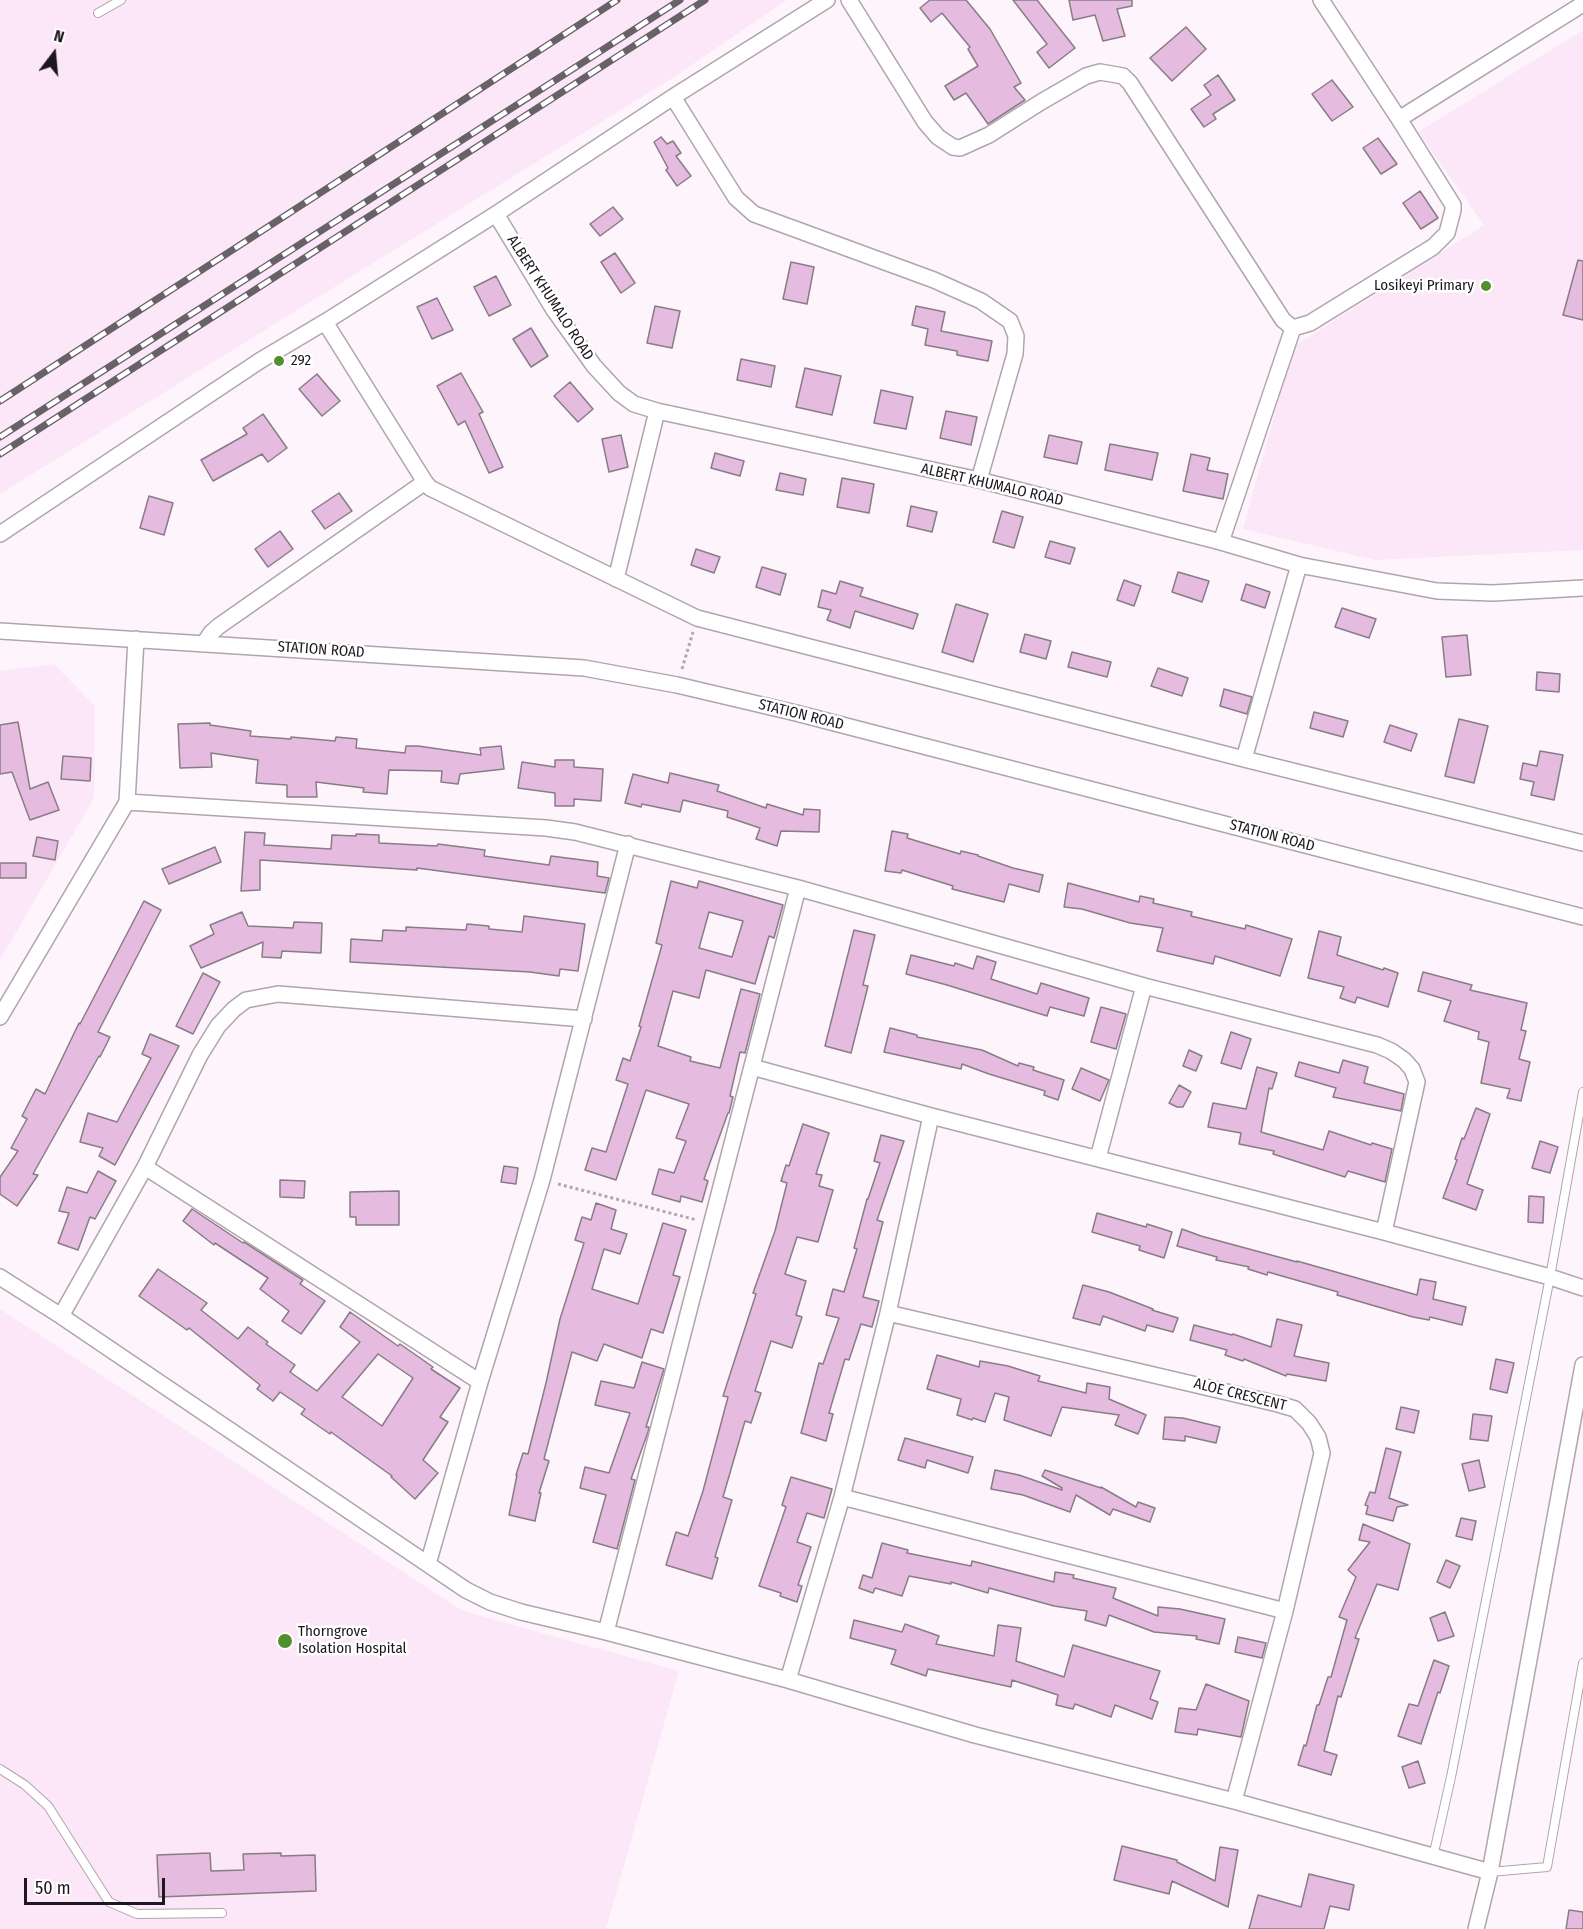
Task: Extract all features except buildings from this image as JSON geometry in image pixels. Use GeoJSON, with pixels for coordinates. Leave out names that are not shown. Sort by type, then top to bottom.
{"type":"FeatureCollection","features":[{"type":"Feature","properties":{"kind":"street"},"geometry":{"type":"LineString","coordinates":[[0,534],[261,360],[496,214],[673,97],[827,0]]}},
{"type":"Feature","properties":{"kind":"street"},"geometry":{"type":"LineString","coordinates":[[849,0],[925,122],[938,137],[953,147],[960,148],[989,135],[1086,76],[1100,72],[1123,76],[1130,83],[1282,320],[1293,328]]}},
{"type":"Feature","properties":{"kind":"street"},"geometry":{"type":"LineString","coordinates":[[1293,328],[1310,323],[1424,253],[1444,238],[1452,217],[1453,205],[1321,0]]}},
{"type":"Feature","properties":{"kind":"street"},"geometry":{"type":"LineString","coordinates":[[1399,119],[1572,5]]}},
{"type":"Feature","properties":{"kind":"street"},"geometry":{"type":"LineString","coordinates":[[673,97],[736,198],[754,214],[934,280],[981,301],[1010,321],[1016,336],[1015,354],[979,480]]}},
{"type":"Feature","properties":{"kind":"street","name":"ALBERT KHUMALO ROAD"},"geometry":{"type":"LineString","coordinates":[[496,214],[554,310],[594,366],[619,393],[634,404],[657,411],[979,480],[1221,542],[1299,565],[1437,591],[1493,592],[1583,588]]}},
{"type":"Feature","properties":{"kind":"street"},"geometry":{"type":"LineString","coordinates":[[325,322],[430,488],[697,618],[1244,759],[1583,843]]}},
{"type":"Feature","properties":{"kind":"street"},"geometry":{"type":"LineString","coordinates":[[1221,542],[1293,328]]}},
{"type":"Feature","properties":{"kind":"street"},"geometry":{"type":"LineString","coordinates":[[616,579],[657,411]]}},
{"type":"Feature","properties":{"kind":"street"},"geometry":{"type":"LineString","coordinates":[[205,642],[219,626],[425,482]]}},
{"type":"Feature","properties":{"kind":"street"},"geometry":{"type":"LineString","coordinates":[[1244,759],[1299,565]]}},
{"type":"Feature","properties":{"kind":"street","name":"STATION ROAD"},"geometry":{"type":"LineString","coordinates":[[0,631],[205,642],[584,668],[677,685],[796,713],[1583,917]]}},
{"type":"Feature","properties":{"kind":"street"},"geometry":{"type":"LineString","coordinates":[[0,1017],[127,802],[136,639]]}},
{"type":"Feature","properties":{"kind":"street"},"geometry":{"type":"LineString","coordinates":[[127,802],[546,828],[575,832],[798,888],[1144,986],[1377,1045],[1404,1060],[1412,1069],[1417,1082],[1384,1232]]}},
{"type":"Feature","properties":{"kind":"street"},"geometry":{"type":"LineString","coordinates":[[428,1564],[480,1382],[542,1180],[585,1020],[628,844]]}},
{"type":"Feature","properties":{"kind":"street"},"geometry":{"type":"LineString","coordinates":[[606,1632],[798,888]]}},
{"type":"Feature","properties":{"kind":"street"},"geometry":{"type":"LineString","coordinates":[[1098,1158],[1144,986]]}},
{"type":"Feature","properties":{"kind":"street"},"geometry":{"type":"LineString","coordinates":[[61,1316],[145,1167],[200,1055],[218,1026],[246,1000],[278,994],[585,1020]]}},
{"type":"Feature","properties":{"kind":"street"},"geometry":{"type":"LineString","coordinates":[[752,1066],[931,1116],[1384,1232],[1583,1288]]}},
{"type":"Feature","properties":{"kind":"street"},"geometry":{"type":"LineString","coordinates":[[788,1680],[842,1497],[888,1313],[931,1116]]}},
{"type":"Feature","properties":{"kind":"street"},"geometry":{"type":"LineString","coordinates":[[145,1167],[480,1382]]}},
{"type":"Feature","properties":{"kind":"street"},"geometry":{"type":"LineString","coordinates":[[0,1278],[61,1316],[466,1590],[490,1602],[521,1612],[788,1680],[975,1735],[1234,1802],[1490,1872]]}},
{"type":"Feature","properties":{"kind":"street","name":"ALOE CRESCENT"},"geometry":{"type":"LineString","coordinates":[[888,1313],[1267,1401],[1295,1409],[1309,1423],[1318,1437],[1322,1454],[1285,1611],[1234,1802]]}},
{"type":"Feature","properties":{"kind":"street"},"geometry":{"type":"LineString","coordinates":[[1476,1929],[1490,1872],[1583,1365]]}},
{"type":"Feature","properties":{"kind":"street"},"geometry":{"type":"LineString","coordinates":[[842,1497],[1285,1611]]}},
{"type":"Feature","properties":{"kind":"lane"},"geometry":{"type":"LineString","coordinates":[[98,14],[121,0]]}},
{"type":"Feature","properties":{"kind":"lane"},"geometry":{"type":"LineString","coordinates":[[1433,1857],[1454,1766],[1550,1277],[1583,1092]]}},
{"type":"Feature","properties":{"kind":"lane"},"geometry":{"type":"LineString","coordinates":[[1490,1872],[1547,1867],[1583,1664]]}},
{"type":"Feature","properties":{"kind":"lane"},"geometry":{"type":"LineString","coordinates":[[0,1769],[25,1785],[48,1806],[109,1902],[137,1914],[222,1913]]}},
{"type":"Feature","properties":{"kind":"path"},"geometry":{"type":"LineString","coordinates":[[677,685],[697,618]]}},
{"type":"Feature","properties":{"kind":"path"},"geometry":{"type":"LineString","coordinates":[[542,1180],[713,1224]]}},
{"type":"Feature","properties":{"kind":"shaded area"},"geometry":{"type":"Polygon","coordinates":[[[0,0],[787,0],[674,77],[0,494],[0,0]]]}},
{"type":"Feature","properties":{"kind":"shaded area","name":"Losikeyi Primary"},"geometry":{"type":"Polygon","coordinates":[[[1583,30],[1583,550],[1375,560],[1243,529],[1293,347],[1484,225],[1418,132],[1583,30]]]}},
{"type":"Feature","properties":{"kind":"shaded area"},"geometry":{"type":"Polygon","coordinates":[[[54,664],[95,706],[94,798],[0,960],[0,671],[54,664]]]}},
{"type":"Feature","properties":{"kind":"shaded area","name":"Thorngrove Isolation Hospital"},"geometry":{"type":"Polygon","coordinates":[[[0,1309],[463,1611],[679,1671],[606,1929],[0,1929],[0,1309]]]}},
{"type":"Feature","properties":{"kind":"railway"},"geometry":{"type":"LineString","coordinates":[[0,401],[617,0]]}},
{"type":"Feature","properties":{"kind":"railway"},"geometry":{"type":"LineString","coordinates":[[0,437],[680,0]]}},
{"type":"Feature","properties":{"kind":"railway"},"geometry":{"type":"LineString","coordinates":[[0,454],[705,0]]}},
{"type":"Feature","properties":{"kind":"place","name":"Losikeyi Primary"},"geometry":{"type":"Point","coordinates":[1486,286]}},
{"type":"Feature","properties":{"kind":"place","name":"292"},"geometry":{"type":"Point","coordinates":[279,361]}},
{"type":"Feature","properties":{"kind":"place","name":"Thorngrove Isolation Hospital"},"geometry":{"type":"Point","coordinates":[285,1641]}}]}
